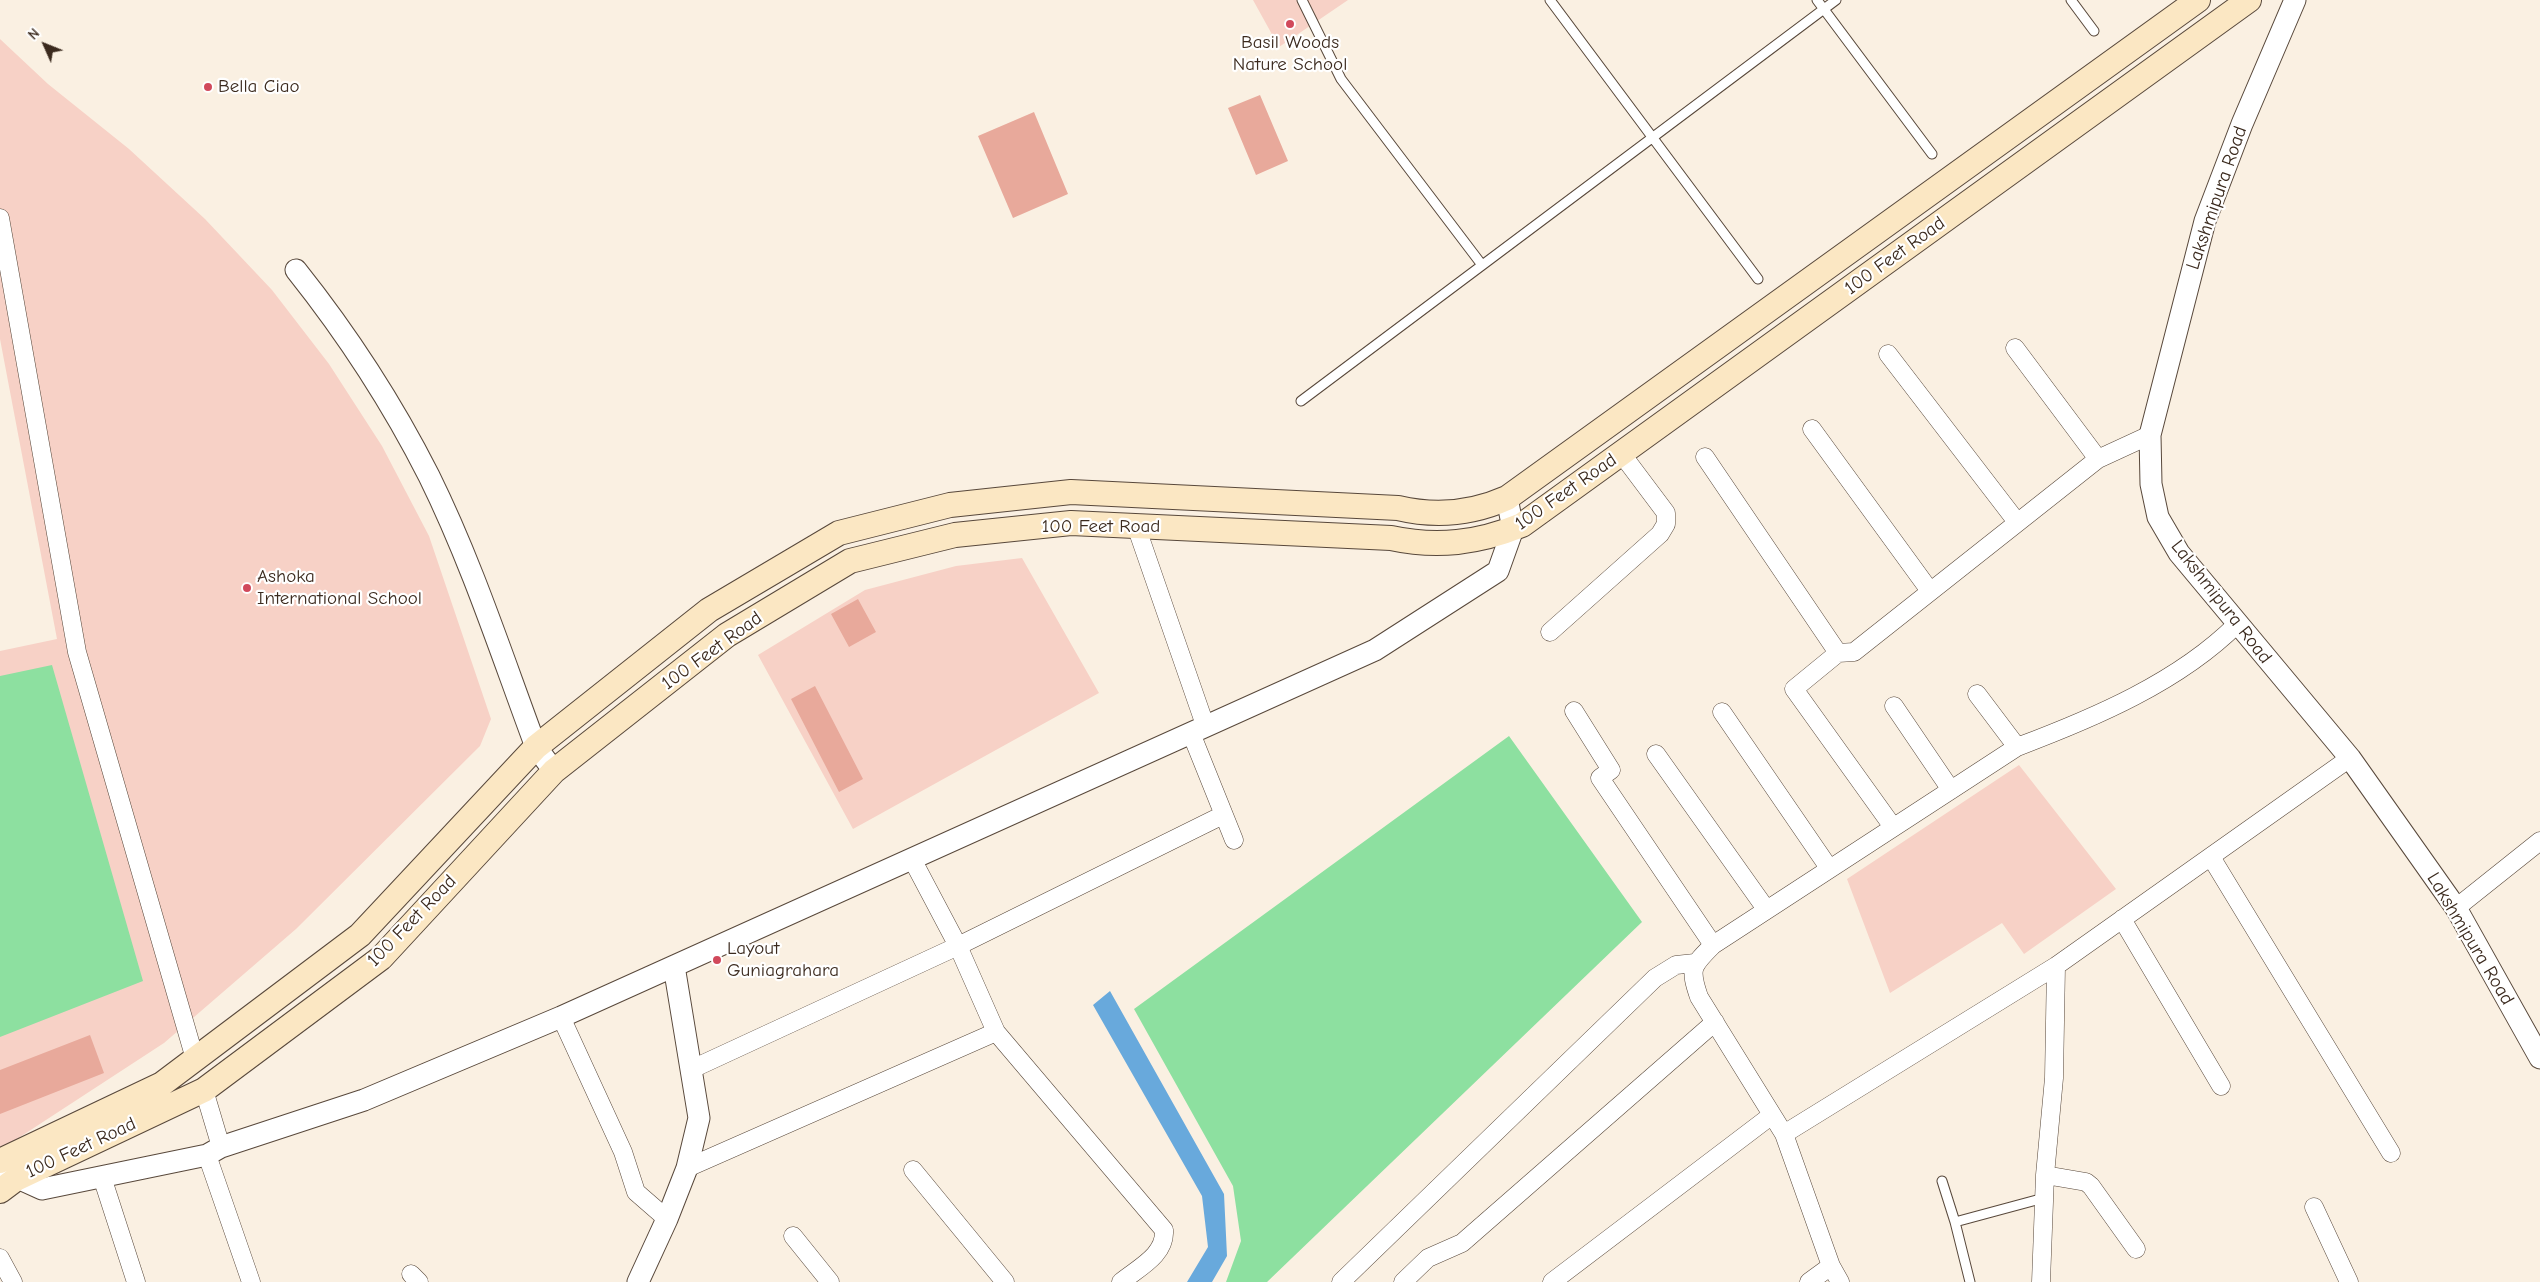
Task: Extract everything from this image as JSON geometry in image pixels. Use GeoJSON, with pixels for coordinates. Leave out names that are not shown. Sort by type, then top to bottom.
{"type":"FeatureCollection","features":[{"type":"Feature","properties":{"kind":"main road","name":"100 Feet Road"},"geometry":{"type":"LineString","coordinates":[[0,1161],[162,1084],[196,1059],[360,935],[536,747],[709,610],[838,533],[950,505],[1071,492],[1398,508],[1439,514],[1479,509],[1507,498],[2198,0]]}},
{"type":"Feature","properties":{"kind":"main road","name":"100 Feet Road"},"geometry":{"type":"LineString","coordinates":[[5,1180],[204,1090],[381,958],[554,771],[727,635],[850,561],[955,535],[1071,523],[1391,538],[1429,544],[1469,542],[1513,529],[1522,525],[2249,0]]}},
{"type":"Feature","properties":{"kind":"street","name":"Lakshmipura Road"},"geometry":{"type":"LineString","coordinates":[[2296,0],[2242,124],[2206,221],[2150,435],[2151,484],[2158,517],[2179,553],[2236,624],[2350,758],[2456,908],[2540,1058]]}},
{"type":"Feature","properties":{"kind":"street"},"geometry":{"type":"LineString","coordinates":[[0,218],[77,652],[196,1059]]}},
{"type":"Feature","properties":{"kind":"street"},"geometry":{"type":"LineString","coordinates":[[296,270],[324,306],[382,392],[425,470],[462,550],[536,747],[554,771]]}},
{"type":"Feature","properties":{"kind":"street"},"geometry":{"type":"LineString","coordinates":[[2015,348],[2098,458]]}},
{"type":"Feature","properties":{"kind":"street"},"geometry":{"type":"LineString","coordinates":[[1888,354],[2017,522]]}},
{"type":"Feature","properties":{"kind":"street"},"geometry":{"type":"LineString","coordinates":[[1812,430],[1930,591]]}},
{"type":"Feature","properties":{"kind":"street"},"geometry":{"type":"LineString","coordinates":[[1893,827],[1794,689],[1838,653],[1854,652],[2098,458],[2150,435]]}},
{"type":"Feature","properties":{"kind":"street"},"geometry":{"type":"LineString","coordinates":[[1550,632],[1660,534],[1666,524],[1666,513],[1621,453]]}},
{"type":"Feature","properties":{"kind":"street"},"geometry":{"type":"LineString","coordinates":[[1705,457],[1838,653]]}},
{"type":"Feature","properties":{"kind":"street"},"geometry":{"type":"LineString","coordinates":[[5,1180],[42,1189],[102,1177],[214,1151],[364,1100],[561,1017],[1375,650],[1498,571],[1513,529],[1507,498]]}},
{"type":"Feature","properties":{"kind":"street"},"geometry":{"type":"LineString","coordinates":[[1136,526],[1223,814],[1234,840]]}},
{"type":"Feature","properties":{"kind":"street"},"geometry":{"type":"LineString","coordinates":[[1840,1282],[1832,1266],[1784,1134],[1699,997],[1692,976],[1695,963],[1713,945],[1766,909],[2018,747],[2061,730],[2167,679],[2218,643],[2236,624]]}},
{"type":"Feature","properties":{"kind":"street"},"geometry":{"type":"LineString","coordinates":[[1977,694],[2018,747]]}},
{"type":"Feature","properties":{"kind":"street"},"geometry":{"type":"LineString","coordinates":[[1894,706],[1951,790]]}},
{"type":"Feature","properties":{"kind":"street"},"geometry":{"type":"LineString","coordinates":[[1574,711],[1611,770],[1600,778],[1713,945]]}},
{"type":"Feature","properties":{"kind":"street"},"geometry":{"type":"LineString","coordinates":[[1722,712],[1829,868]]}},
{"type":"Feature","properties":{"kind":"street"},"geometry":{"type":"LineString","coordinates":[[1656,754],[1766,909]]}},
{"type":"Feature","properties":{"kind":"street"},"geometry":{"type":"LineString","coordinates":[[1784,1134],[2056,966],[2350,758]]}},
{"type":"Feature","properties":{"kind":"street"},"geometry":{"type":"LineString","coordinates":[[692,1069],[958,946],[1223,814]]}},
{"type":"Feature","properties":{"kind":"street"},"geometry":{"type":"LineString","coordinates":[[2456,908],[2540,841]]}},
{"type":"Feature","properties":{"kind":"street"},"geometry":{"type":"LineString","coordinates":[[2211,857],[2391,1153]]}},
{"type":"Feature","properties":{"kind":"street"},"geometry":{"type":"LineString","coordinates":[[912,859],[958,946],[996,1032],[1164,1230],[1165,1240],[1160,1251],[1121,1282]]}},
{"type":"Feature","properties":{"kind":"street"},"geometry":{"type":"LineString","coordinates":[[2122,919],[2221,1086]]}},
{"type":"Feature","properties":{"kind":"street"},"geometry":{"type":"LineString","coordinates":[[1342,1282],[1655,978],[1676,965],[1695,963]]}},
{"type":"Feature","properties":{"kind":"street"},"geometry":{"type":"LineString","coordinates":[[638,1282],[667,1219],[687,1168],[699,1118],[674,966]]}},
{"type":"Feature","properties":{"kind":"street"},"geometry":{"type":"LineString","coordinates":[[2042,1282],[2045,1175],[2054,1078],[2056,966]]}},
{"type":"Feature","properties":{"kind":"street"},"geometry":{"type":"LineString","coordinates":[[561,1017],[623,1152],[636,1192],[667,1219]]}},
{"type":"Feature","properties":{"kind":"street"},"geometry":{"type":"LineString","coordinates":[[1403,1282],[1428,1258],[1462,1243],[1715,1022]]}},
{"type":"Feature","properties":{"kind":"street"},"geometry":{"type":"LineString","coordinates":[[687,1168],[996,1032]]}},
{"type":"Feature","properties":{"kind":"street"},"geometry":{"type":"LineString","coordinates":[[204,1090],[214,1151],[251,1282]]}},
{"type":"Feature","properties":{"kind":"street"},"geometry":{"type":"LineString","coordinates":[[1552,1282],[1772,1115]]}},
{"type":"Feature","properties":{"kind":"street"},"geometry":{"type":"LineString","coordinates":[[913,1170],[1005,1282]]}},
{"type":"Feature","properties":{"kind":"street"},"geometry":{"type":"LineString","coordinates":[[2045,1175],[2086,1182],[2091,1186],[2136,1249]]}},
{"type":"Feature","properties":{"kind":"street"},"geometry":{"type":"LineString","coordinates":[[102,1177],[136,1282]]}},
{"type":"Feature","properties":{"kind":"street"},"geometry":{"type":"LineString","coordinates":[[2314,1207],[2349,1282]]}},
{"type":"Feature","properties":{"kind":"street"},"geometry":{"type":"LineString","coordinates":[[793,1236],[830,1282]]}},
{"type":"Feature","properties":{"kind":"street"},"geometry":{"type":"LineString","coordinates":[[0,1258],[13,1282]]}},
{"type":"Feature","properties":{"kind":"street"},"geometry":{"type":"LineString","coordinates":[[1809,1282],[1832,1266]]}},
{"type":"Feature","properties":{"kind":"lane"},"geometry":{"type":"LineString","coordinates":[[1302,0],[1341,80],[1482,265]]}},
{"type":"Feature","properties":{"kind":"lane"},"geometry":{"type":"LineString","coordinates":[[1550,0],[1758,279]]}},
{"type":"Feature","properties":{"kind":"lane"},"geometry":{"type":"LineString","coordinates":[[1817,0],[1932,154]]}},
{"type":"Feature","properties":{"kind":"lane"},"geometry":{"type":"LineString","coordinates":[[1301,401],[1836,0]]}},
{"type":"Feature","properties":{"kind":"lane"},"geometry":{"type":"LineString","coordinates":[[2071,0],[2094,30]]}},
{"type":"Feature","properties":{"kind":"lane"},"geometry":{"type":"LineString","coordinates":[[1942,1181],[1955,1222],[1970,1282]]}},
{"type":"Feature","properties":{"kind":"lane"},"geometry":{"type":"LineString","coordinates":[[1955,1222],[2044,1198]]}},
{"type":"Feature","properties":{"kind":"shaded area","name":"Basil Woods Nature School"},"geometry":{"type":"Polygon","coordinates":[[[1253,0],[1348,0],[1279,47],[1253,0]]]}},
{"type":"Feature","properties":{"kind":"shaded area","name":"Ashoka International School"},"geometry":{"type":"Polygon","coordinates":[[[0,39],[48,84],[129,149],[205,219],[272,290],[329,364],[382,446],[429,536],[491,719],[480,746],[296,929],[164,1043],[0,1150],[0,651],[57,639],[0,339],[0,39]]]}},
{"type":"Feature","properties":{"kind":"shaded area"},"geometry":{"type":"Polygon","coordinates":[[[1022,558],[1099,693],[853,829],[758,655],[865,590],[956,566],[1022,558]]]}},
{"type":"Feature","properties":{"kind":"shaded area"},"geometry":{"type":"Polygon","coordinates":[[[2019,765],[2116,889],[2024,954],[2002,923],[1890,993],[1847,879],[2019,765]]]}},
{"type":"Feature","properties":{"kind":"green space"},"geometry":{"type":"Polygon","coordinates":[[[52,665],[143,981],[0,1037],[0,676],[52,665]]]}},
{"type":"Feature","properties":{"kind":"green space"},"geometry":{"type":"Polygon","coordinates":[[[1509,736],[1642,922],[1267,1282],[1226,1282],[1241,1241],[1233,1186],[1134,1009],[1509,736]]]}},
{"type":"Feature","properties":{"kind":"water"},"geometry":{"type":"Polygon","coordinates":[[[1110,991],[1224,1194],[1227,1256],[1212,1282],[1187,1282],[1208,1247],[1202,1196],[1093,1005],[1110,991]]]}},
{"type":"Feature","properties":{"kind":"building"},"geometry":{"type":"Polygon","coordinates":[[[1260,95],[1288,161],[1256,175],[1228,108],[1260,95]]]}},
{"type":"Feature","properties":{"kind":"building"},"geometry":{"type":"Polygon","coordinates":[[[1034,112],[1068,194],[1013,218],[978,136],[1034,112]]]}},
{"type":"Feature","properties":{"kind":"building"},"geometry":{"type":"Polygon","coordinates":[[[858,599],[876,632],[849,647],[831,614],[858,599]]]}},
{"type":"Feature","properties":{"kind":"building"},"geometry":{"type":"Polygon","coordinates":[[[815,686],[863,779],[839,792],[791,699],[815,686]]]}},
{"type":"Feature","properties":{"kind":"building"},"geometry":{"type":"Polygon","coordinates":[[[90,1035],[104,1073],[0,1114],[0,1070],[90,1035]]]}},
{"type":"Feature","properties":{"kind":"place","name":"Basil Woods Nature School"},"geometry":{"type":"Point","coordinates":[1290,24]}},
{"type":"Feature","properties":{"kind":"place","name":"Bella Ciao"},"geometry":{"type":"Point","coordinates":[208,87]}},
{"type":"Feature","properties":{"kind":"place","name":"Ashoka International School"},"geometry":{"type":"Point","coordinates":[247,588]}},
{"type":"Feature","properties":{"kind":"place","name":"Layout Guniagrahara"},"geometry":{"type":"Point","coordinates":[717,960]}}]}
